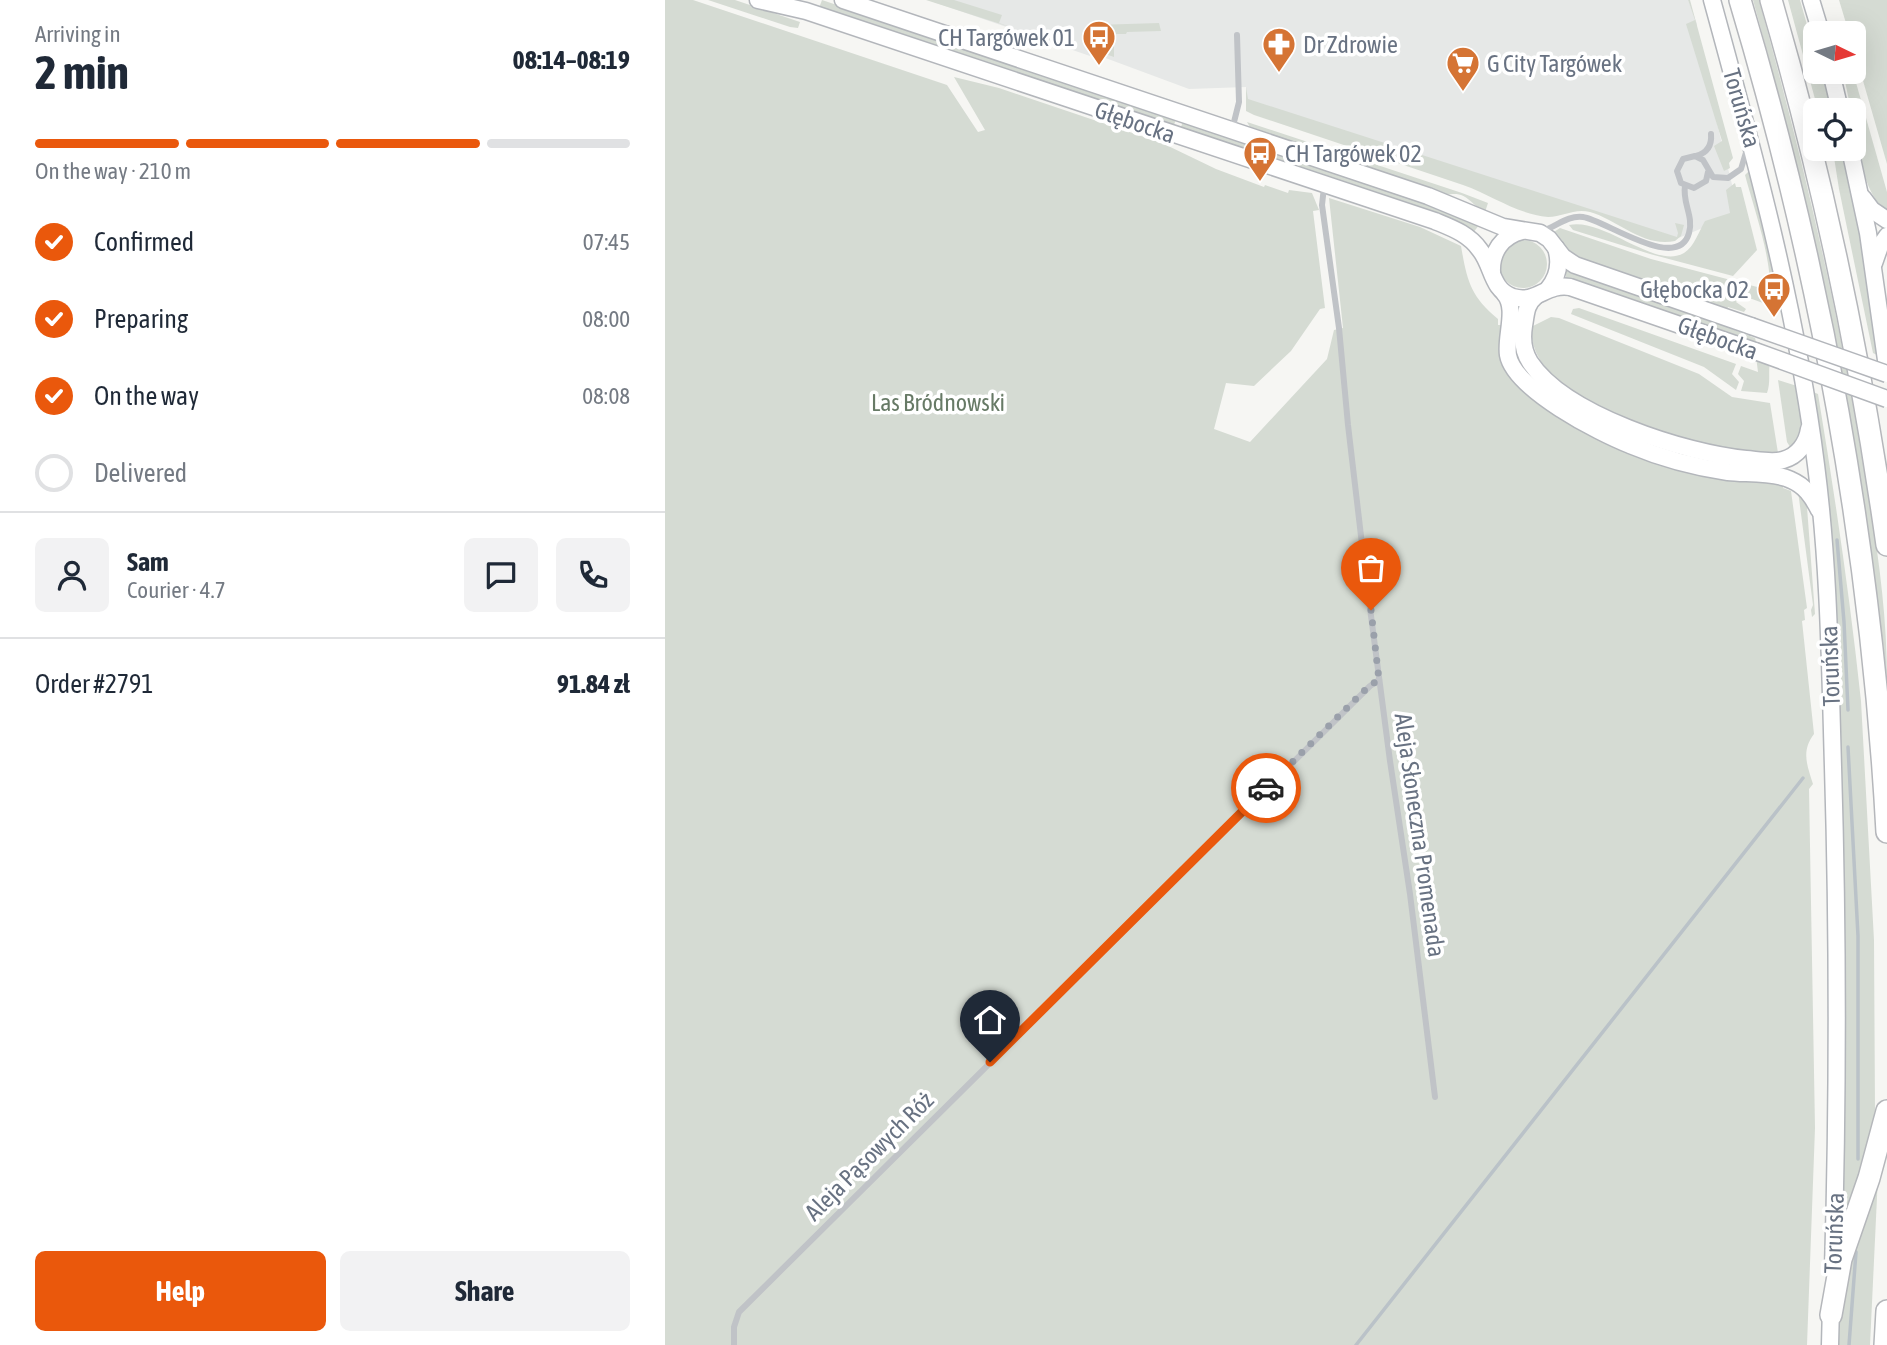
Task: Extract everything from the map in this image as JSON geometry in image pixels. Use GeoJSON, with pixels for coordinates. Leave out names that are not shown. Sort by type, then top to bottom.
{"type":"FeatureCollection","features":[{"type":"Feature","properties":{"kind":"highway","name":"Toruńska"},"geometry":{"type":"LineString","coordinates":[[1740,0],[1802,237],[1846,463],[1869,624],[1887,832]]}},
{"type":"Feature","properties":{"kind":"highway"},"geometry":{"type":"LineString","coordinates":[[1771,0],[1836,256],[1875,461],[1887,545]]}},
{"type":"Feature","properties":{"kind":"highway"},"geometry":{"type":"LineString","coordinates":[[1831,1315],[1841,1258],[1869,1178],[1887,1111]]}},
{"type":"Feature","properties":{"kind":"highway"},"geometry":{"type":"LineString","coordinates":[[1885,1345],[1887,1311]]}},
{"type":"Feature","properties":{"kind":"street","name":"Głębocka"},"geometry":{"type":"LineString","coordinates":[[758,0],[806,11],[1420,216],[1458,231],[1479,248],[1496,285],[1504,293],[1519,298],[1559,286],[1580,290],[1887,399]]}},
{"type":"Feature","properties":{"kind":"street","name":"Głębocka"},"geometry":{"type":"LineString","coordinates":[[843,0],[1428,196],[1503,228],[1548,237],[1566,260],[1582,268],[1887,374]]}},
{"type":"Feature","properties":{"kind":"street","name":"Toruńska"},"geometry":{"type":"LineString","coordinates":[[1711,0],[1749,133],[1778,251],[1810,423],[1822,515],[1828,595],[1836,871],[1837,1087],[1830,1345]]}},
{"type":"Feature","properties":{"kind":"street"},"geometry":{"type":"LineString","coordinates":[[1811,0],[1817,21]]}},
{"type":"Feature","properties":{"kind":"street"},"geometry":{"type":"LineString","coordinates":[[1853,161],[1874,269],[1887,367]]}},
{"type":"Feature","properties":{"kind":"street"},"geometry":{"type":"LineString","coordinates":[[1860,192],[1868,207],[1887,220]]}},
{"type":"Feature","properties":{"kind":"street"},"geometry":{"type":"LineString","coordinates":[[1492,272],[1492,261],[1499,245],[1510,235],[1528,231]]}},
{"type":"Feature","properties":{"kind":"street"},"geometry":{"type":"LineString","coordinates":[[1874,269],[1877,252],[1887,236]]}},
{"type":"Feature","properties":{"kind":"street"},"geometry":{"type":"LineString","coordinates":[[1556,248],[1558,269],[1555,279],[1528,306],[1523,331],[1524,348],[1530,362],[1562,392],[1621,425],[1670,444],[1738,458],[1775,461],[1786,459],[1805,444],[1810,423]]}},
{"type":"Feature","properties":{"kind":"street"},"geometry":{"type":"LineString","coordinates":[[1504,293],[1510,306],[1508,344],[1512,366],[1522,379],[1560,408],[1604,434],[1671,459],[1709,469],[1789,478],[1804,487],[1822,515]]}},
{"type":"Feature","properties":{"kind":"lane"},"geometry":{"type":"LineString","coordinates":[[1232,131],[1239,102],[1237,35]]}},
{"type":"Feature","properties":{"kind":"lane"},"geometry":{"type":"LineString","coordinates":[[1695,156],[1706,164],[1713,177],[1736,174],[1746,156],[1749,133]]}},
{"type":"Feature","properties":{"kind":"lane"},"geometry":{"type":"LineString","coordinates":[[1708,172],[1702,184],[1694,188],[1685,186],[1677,175],[1683,159],[1707,151],[1711,134]]}},
{"type":"Feature","properties":{"kind":"lane","name":"Aleja Słoneczna Promenada"},"geometry":{"type":"LineString","coordinates":[[1324,185],[1322,205],[1339,328],[1379,680],[1409,884],[1435,1097]]}},
{"type":"Feature","properties":{"kind":"lane"},"geometry":{"type":"LineString","coordinates":[[1528,231],[1543,231],[1565,220],[1579,217],[1597,221],[1641,242],[1667,248],[1678,247],[1686,241],[1690,232],[1685,186]]}},
{"type":"Feature","properties":{"kind":"lane","name":"Aleja Pąsowych Róż"},"geometry":{"type":"LineString","coordinates":[[734,1345],[734,1327],[739,1312],[1370,685],[1379,680]]}},
{"type":"Feature","properties":{"kind":"shaded area","name":"G City Targówek"},"geometry":{"type":"Polygon","coordinates":[[[928,0],[1688,0],[1697,24],[1697,42],[1739,213],[1676,239],[1247,100],[1246,87],[1189,89],[1092,53],[1090,56],[928,0]]]}},
{"type":"Feature","properties":{"kind":"green space","name":"Las Bródnowski"},"geometry":{"type":"Polygon","coordinates":[[[665,0],[693,0],[947,85],[978,132],[985,130],[954,77],[999,88],[1162,143],[1216,169],[1264,187],[1265,185],[1288,193],[1289,190],[1312,193],[1319,210],[1313,211],[1325,308],[1320,309],[1291,351],[1254,386],[1226,383],[1214,429],[1250,442],[1327,359],[1334,330],[1343,328],[1329,198],[1420,227],[1461,246],[1471,287],[1481,303],[1498,319],[1498,325],[1502,325],[1500,349],[1504,366],[1531,395],[1717,477],[1783,484],[1783,488],[1791,491],[1807,608],[1804,610],[1805,620],[1802,621],[1814,734],[1806,752],[1813,784],[1809,789],[1815,1128],[1807,1345],[665,1345],[665,0]]]}},
{"type":"Feature","properties":{"kind":"green space"},"geometry":{"type":"Polygon","coordinates":[[[708,0],[735,0],[800,22],[798,28],[790,27],[708,0]]]}},
{"type":"Feature","properties":{"kind":"green space"},"geometry":{"type":"Polygon","coordinates":[[[822,0],[1176,119],[1173,128],[819,8],[822,0]]]}},
{"type":"Feature","properties":{"kind":"green space"},"geometry":{"type":"Polygon","coordinates":[[[926,0],[954,0],[1002,15],[999,23],[1016,29],[926,0]]]}},
{"type":"Feature","properties":{"kind":"green space"},"geometry":{"type":"Polygon","coordinates":[[[1690,0],[1733,158],[1729,163],[1730,168],[1724,171],[1714,146],[1722,141],[1686,24],[1695,20],[1690,0]]]}},
{"type":"Feature","properties":{"kind":"green space"},"geometry":{"type":"Polygon","coordinates":[[[1753,0],[1759,0],[1789,112],[1840,337],[1879,565],[1887,679],[1864,506],[1834,336],[1797,169],[1753,0]]]}},
{"type":"Feature","properties":{"kind":"green space"},"geometry":{"type":"Polygon","coordinates":[[[1788,0],[1800,0],[1806,21],[1803,21],[1803,55],[1788,0]]]}},
{"type":"Feature","properties":{"kind":"green space"},"geometry":{"type":"Polygon","coordinates":[[[1839,0],[1887,0],[1887,164],[1864,84],[1866,21],[1845,21],[1839,0]]]}},
{"type":"Feature","properties":{"kind":"green space"},"geometry":{"type":"Polygon","coordinates":[[[1159,23],[1161,31],[1114,34],[1114,57],[1091,49],[1089,39],[1095,25],[1159,23]]]}},
{"type":"Feature","properties":{"kind":"green space"},"geometry":{"type":"Polygon","coordinates":[[[1811,84],[1826,84],[1830,98],[1815,98],[1811,84]]]}},
{"type":"Feature","properties":{"kind":"green space"},"geometry":{"type":"Polygon","coordinates":[[[1846,84],[1856,84],[1860,98],[1848,98],[1846,84]]]}},
{"type":"Feature","properties":{"kind":"green space"},"geometry":{"type":"Polygon","coordinates":[[[1246,87],[1248,99],[1677,237],[1675,223],[1684,225],[1681,236],[1675,241],[1653,241],[1584,211],[1548,217],[1525,212],[1463,185],[1254,115],[1246,111],[1246,87]]]}},
{"type":"Feature","properties":{"kind":"green space"},"geometry":{"type":"Polygon","coordinates":[[[1866,118],[1887,192],[1887,212],[1872,193],[1860,161],[1866,161],[1866,118]]]}},
{"type":"Feature","properties":{"kind":"green space"},"geometry":{"type":"Polygon","coordinates":[[[1183,121],[1430,204],[1479,225],[1473,233],[1180,130],[1183,121]]]}},
{"type":"Feature","properties":{"kind":"green space"},"geometry":{"type":"Polygon","coordinates":[[[1247,122],[1462,193],[1488,203],[1485,212],[1459,194],[1445,195],[1251,129],[1247,122]]]}},
{"type":"Feature","properties":{"kind":"green space"},"geometry":{"type":"Polygon","coordinates":[[[1835,161],[1846,161],[1869,280],[1877,355],[1873,353],[1835,161]]]}},
{"type":"Feature","properties":{"kind":"green space"},"geometry":{"type":"Polygon","coordinates":[[[1751,169],[1777,282],[1778,307],[1770,306],[1767,256],[1745,175],[1751,169]]]}},
{"type":"Feature","properties":{"kind":"green space"},"geometry":{"type":"Polygon","coordinates":[[[1735,183],[1736,187],[1741,187],[1757,250],[1733,276],[1650,254],[1573,230],[1569,225],[1598,228],[1659,255],[1684,253],[1705,221],[1730,213],[1726,190],[1735,183]]]}},
{"type":"Feature","properties":{"kind":"green space"},"geometry":{"type":"Polygon","coordinates":[[[1560,228],[1651,259],[1761,288],[1763,303],[1741,295],[1736,302],[1746,309],[1744,312],[1728,307],[1727,310],[1584,261],[1572,255],[1554,235],[1560,228]]]}},
{"type":"Feature","properties":{"kind":"green space"},"geometry":{"type":"Polygon","coordinates":[[[1523,240],[1540,247],[1547,264],[1540,281],[1523,288],[1506,281],[1499,264],[1506,247],[1523,240]]]}},
{"type":"Feature","properties":{"kind":"green space"},"geometry":{"type":"Polygon","coordinates":[[[1566,268],[1733,326],[1732,329],[1755,338],[1756,342],[1738,336],[1737,338],[1566,278],[1566,268]]]}},
{"type":"Feature","properties":{"kind":"green space"},"geometry":{"type":"Polygon","coordinates":[[[1579,308],[1736,364],[1732,374],[1739,382],[1736,390],[1704,367],[1571,314],[1573,309],[1579,308]]]}},
{"type":"Feature","properties":{"kind":"green space"},"geometry":{"type":"Polygon","coordinates":[[[1551,317],[1699,374],[1732,397],[1770,403],[1778,453],[1723,448],[1669,435],[1614,414],[1589,401],[1549,371],[1535,351],[1531,327],[1551,317]]]}},
{"type":"Feature","properties":{"kind":"green space"},"geometry":{"type":"Polygon","coordinates":[[[1755,349],[1770,360],[1767,393],[1741,391],[1744,381],[1738,374],[1741,366],[1758,372],[1755,349]]]}},
{"type":"Feature","properties":{"kind":"green space"},"geometry":{"type":"Polygon","coordinates":[[[1778,380],[1797,386],[1803,430],[1792,450],[1787,442],[1778,380]]]}},
{"type":"Feature","properties":{"kind":"green space"},"geometry":{"type":"Polygon","coordinates":[[[1813,392],[1818,394],[1830,471],[1861,701],[1874,940],[1875,1110],[1872,1137],[1843,1222],[1845,974],[1836,596],[1827,493],[1813,392]]]}},
{"type":"Feature","properties":{"kind":"green space"},"geometry":{"type":"Polygon","coordinates":[[[1798,491],[1804,497],[1807,507],[1815,614],[1812,617],[1813,605],[1798,491]]]}},
{"type":"Feature","properties":{"kind":"green space"},"geometry":{"type":"Polygon","coordinates":[[[1878,1176],[1870,1345],[1837,1345],[1840,1294],[1878,1176]]]}},
{"type":"Feature","properties":{"kind":"waterway"},"geometry":{"type":"LineString","coordinates":[[1837,540],[1848,710]]}},
{"type":"Feature","properties":{"kind":"waterway"},"geometry":{"type":"LineString","coordinates":[[1848,747],[1858,936],[1858,1159]]}},
{"type":"Feature","properties":{"kind":"waterway"},"geometry":{"type":"LineString","coordinates":[[1356,1345],[1803,778]]}},
{"type":"Feature","properties":{"kind":"waterway"},"geometry":{"type":"LineString","coordinates":[[1849,1345],[1856,1252]]}},
{"type":"Feature","properties":{"kind":"way so far"},"geometry":{"type":"LineString","coordinates":[[1266,788],[1370,685],[1379,680],[1371,610]]}},
{"type":"Feature","properties":{"kind":"place","name":"CH Targówek 01"},"geometry":{"type":"Point","coordinates":[1099,67]}},
{"type":"Feature","properties":{"kind":"place","name":"Dr Zdrowie"},"geometry":{"type":"Point","coordinates":[1279,74]}},
{"type":"Feature","properties":{"kind":"place","name":"G City Targówek"},"geometry":{"type":"Point","coordinates":[1463,93]}},
{"type":"Feature","properties":{"kind":"place","name":"CH Targówek 02"},"geometry":{"type":"Point","coordinates":[1260,183]}},
{"type":"Feature","properties":{"kind":"place","name":"Głębocka 02"},"geometry":{"type":"Point","coordinates":[1774,319]}},
{"type":"Feature","properties":{"kind":"route"},"geometry":{"type":"LineString","coordinates":[[990,1062],[1266,788]]}}]}
